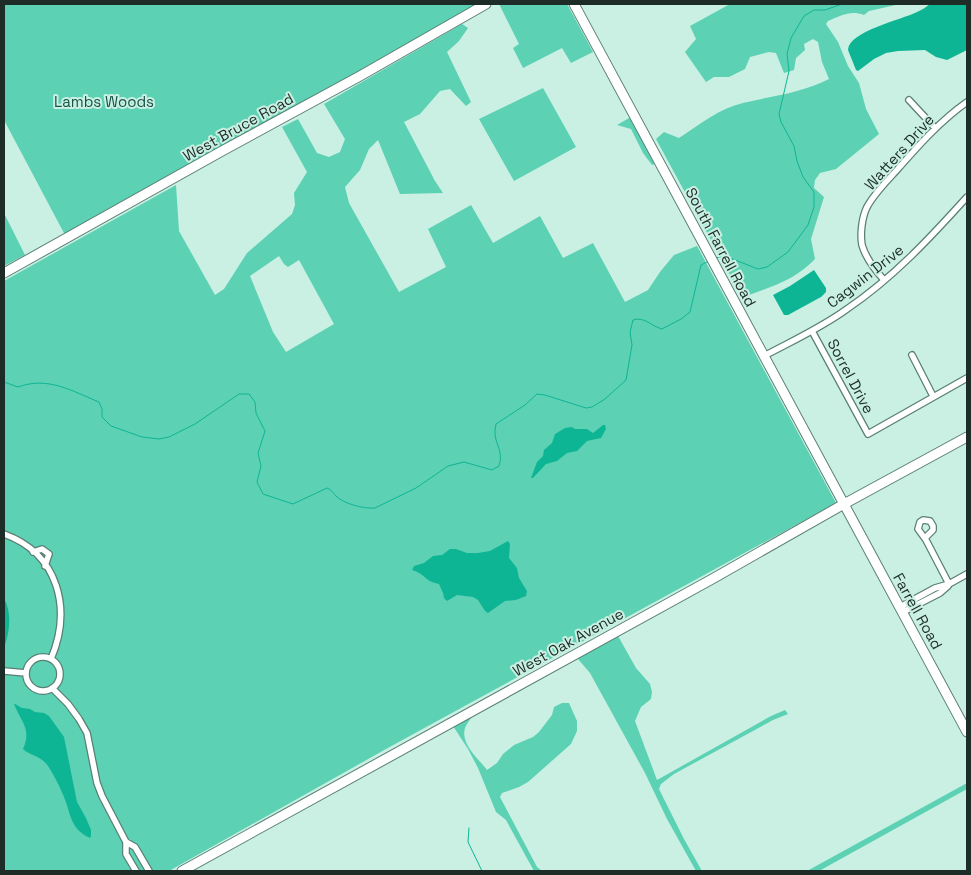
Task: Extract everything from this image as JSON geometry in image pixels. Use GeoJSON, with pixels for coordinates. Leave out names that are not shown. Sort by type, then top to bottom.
{"type":"FeatureCollection","features":[{"type":"Feature","properties":{"kind":"street","name":"West Bruce Road"},"geometry":{"type":"LineString","coordinates":[[4,273],[486,4]]}},
{"type":"Feature","properties":{"kind":"street","name":"South Farrell Road"},"geometry":{"type":"LineString","coordinates":[[574,4],[844,504]]}},
{"type":"Feature","properties":{"kind":"street"},"geometry":{"type":"LineString","coordinates":[[909,100],[935,128]]}},
{"type":"Feature","properties":{"kind":"street","name":"Watters Drive"},"geometry":{"type":"LineString","coordinates":[[884,280],[870,264],[862,244],[862,227],[866,208],[877,192],[935,128],[967,102]]}},
{"type":"Feature","properties":{"kind":"street","name":"Cagwin Drive"},"geometry":{"type":"LineString","coordinates":[[764,356],[845,311],[923,246],[967,197]]}},
{"type":"Feature","properties":{"kind":"street","name":"Sorrel Drive"},"geometry":{"type":"LineString","coordinates":[[812,331],[868,434],[933,396]]}},
{"type":"Feature","properties":{"kind":"street"},"geometry":{"type":"LineString","coordinates":[[912,355],[933,396],[967,378]]}},
{"type":"Feature","properties":{"kind":"street","name":"West Oak Avenue"},"geometry":{"type":"LineString","coordinates":[[182,871],[967,437]]}},
{"type":"Feature","properties":{"kind":"street","name":"Farrell Road"},"geometry":{"type":"LineString","coordinates":[[844,504],[967,732]]}},
{"type":"Feature","properties":{"kind":"street"},"geometry":{"type":"LineString","coordinates":[[4,534],[14,538],[33,552],[54,580],[60,597],[62,612],[57,644],[51,659]]}},
{"type":"Feature","properties":{"kind":"street"},"geometry":{"type":"LineString","coordinates":[[925,538],[949,584]]}},
{"type":"Feature","properties":{"kind":"street"},"geometry":{"type":"LineString","coordinates":[[33,552],[42,549],[46,550],[49,554],[45,566]]}},
{"type":"Feature","properties":{"kind":"street"},"geometry":{"type":"LineString","coordinates":[[901,610],[940,593],[949,584],[967,574]]}},
{"type":"Feature","properties":{"kind":"street"},"geometry":{"type":"LineString","coordinates":[[45,657],[51,659],[56,662],[60,673],[57,684],[52,688],[42,691],[37,690],[28,683],[26,673],[30,663],[45,657]]}},
{"type":"Feature","properties":{"kind":"street"},"geometry":{"type":"LineString","coordinates":[[4,671],[26,673]]}},
{"type":"Feature","properties":{"kind":"street"},"geometry":{"type":"LineString","coordinates":[[52,688],[68,704],[87,733],[97,783],[126,842],[126,854],[136,871]]}},
{"type":"Feature","properties":{"kind":"street"},"geometry":{"type":"LineString","coordinates":[[126,842],[135,847],[149,871]]}},
{"type":"Feature","properties":{"kind":"green space","name":"Lambs Woods"},"geometry":{"type":"Polygon","coordinates":[[[4,4],[481,4],[65,235],[4,120],[4,4]]]}},
{"type":"Feature","properties":{"kind":"green space"},"geometry":{"type":"Polygon","coordinates":[[[499,4],[567,4],[593,52],[571,63],[562,48],[523,68],[513,48],[519,44],[499,4]]]}},
{"type":"Feature","properties":{"kind":"green space"},"geometry":{"type":"Polygon","coordinates":[[[730,4],[900,4],[869,11],[864,15],[846,14],[828,21],[826,24],[838,42],[848,66],[859,83],[866,109],[879,134],[836,169],[820,173],[815,180],[814,188],[824,197],[811,239],[815,259],[792,277],[749,295],[737,288],[656,139],[664,132],[679,138],[734,105],[798,91],[829,79],[822,62],[818,42],[813,39],[804,44],[805,50],[796,58],[794,70],[784,73],[776,53],[769,52],[750,57],[745,69],[729,77],[714,77],[706,82],[685,52],[696,39],[690,26],[730,4]]]}},
{"type":"Feature","properties":{"kind":"green space"},"geometry":{"type":"Polygon","coordinates":[[[462,24],[468,28],[459,41],[447,52],[471,102],[466,106],[450,89],[440,91],[420,114],[404,122],[443,193],[400,194],[378,140],[369,149],[360,170],[345,187],[349,203],[399,292],[446,267],[428,229],[471,205],[493,243],[540,216],[563,258],[593,243],[625,302],[648,290],[674,255],[697,246],[836,503],[386,749],[169,871],[4,871],[4,281],[176,185],[179,231],[215,295],[224,289],[247,253],[292,214],[295,205],[294,193],[307,172],[282,127],[298,119],[317,153],[329,157],[340,152],[345,139],[324,104],[462,24]],[[279,256],[250,276],[273,332],[286,352],[334,324],[299,260],[288,267],[279,256]]]}},
{"type":"Feature","properties":{"kind":"green space"},"geometry":{"type":"Polygon","coordinates":[[[543,88],[576,147],[514,181],[479,119],[543,88]]]}},
{"type":"Feature","properties":{"kind":"green space"},"geometry":{"type":"Polygon","coordinates":[[[629,118],[634,120],[657,163],[652,165],[643,153],[631,129],[617,125],[629,118]]]}},
{"type":"Feature","properties":{"kind":"green space"},"geometry":{"type":"Polygon","coordinates":[[[4,213],[25,255],[4,266],[4,213]]]}},
{"type":"Feature","properties":{"kind":"green space"},"geometry":{"type":"Polygon","coordinates":[[[618,636],[636,668],[650,684],[651,699],[641,707],[635,721],[657,780],[771,716],[785,710],[788,714],[773,720],[674,774],[661,784],[659,789],[702,871],[696,871],[590,673],[578,659],[581,654],[618,636]]]}},
{"type":"Feature","properties":{"kind":"green space"},"geometry":{"type":"Polygon","coordinates":[[[562,703],[569,703],[577,721],[577,731],[571,744],[528,782],[502,793],[500,797],[537,867],[542,871],[534,871],[506,820],[496,812],[478,768],[453,726],[467,718],[471,718],[465,728],[465,740],[471,751],[487,770],[497,763],[503,754],[514,745],[533,737],[539,732],[552,715],[554,707],[562,703]]]}},
{"type":"Feature","properties":{"kind":"green space"},"geometry":{"type":"Polygon","coordinates":[[[967,783],[967,789],[819,871],[807,871],[967,783]]]}},
{"type":"Feature","properties":{"kind":"shaded area"},"geometry":{"type":"Polygon","coordinates":[[[930,4],[967,4],[967,50],[947,60],[936,57],[925,50],[886,53],[858,71],[856,70],[848,50],[851,43],[857,37],[919,11],[930,4]]]}},
{"type":"Feature","properties":{"kind":"shaded area"},"geometry":{"type":"Polygon","coordinates":[[[814,270],[826,288],[826,292],[821,297],[788,315],[784,315],[773,295],[814,270]]]}},
{"type":"Feature","properties":{"kind":"shaded area"},"geometry":{"type":"Polygon","coordinates":[[[605,425],[606,429],[601,438],[587,441],[577,451],[567,453],[557,461],[546,464],[531,478],[537,462],[543,456],[544,450],[552,443],[555,434],[565,428],[572,427],[575,429],[587,429],[593,433],[605,425]]]}},
{"type":"Feature","properties":{"kind":"shaded area"},"geometry":{"type":"Polygon","coordinates":[[[508,541],[510,544],[509,558],[517,568],[519,578],[527,591],[526,596],[516,600],[505,601],[488,613],[478,600],[473,597],[457,595],[447,601],[439,584],[412,570],[414,566],[424,563],[433,556],[442,555],[450,549],[467,553],[478,553],[490,551],[508,541]]]}},
{"type":"Feature","properties":{"kind":"shaded area"},"geometry":{"type":"Polygon","coordinates":[[[4,598],[7,604],[9,623],[4,648],[4,598]]]}},
{"type":"Feature","properties":{"kind":"shaded area"},"geometry":{"type":"Polygon","coordinates":[[[14,704],[49,716],[64,737],[77,802],[91,830],[90,838],[78,830],[72,821],[61,789],[48,766],[42,760],[23,749],[26,731],[14,704]]]}},
{"type":"Feature","properties":{"kind":"waterway"},"geometry":{"type":"LineString","coordinates":[[715,258],[725,256],[758,269],[767,267],[788,252],[808,225],[814,207],[814,192],[803,177],[794,146],[781,122],[779,114],[789,71],[787,54],[791,38],[804,16],[814,10],[825,10],[842,4]]}},
{"type":"Feature","properties":{"kind":"waterway"},"geometry":{"type":"LineString","coordinates":[[4,382],[18,387],[40,383],[60,386],[99,402],[102,409],[102,417],[111,426],[142,437],[159,439],[169,437],[195,424],[239,394],[249,394],[255,402],[256,413],[265,431],[258,453],[261,466],[257,482],[263,494],[293,504],[327,488],[349,504],[375,508],[416,488],[448,466],[464,462],[492,470],[499,466],[500,455],[495,436],[496,424],[525,405],[537,394],[586,408],[592,407],[605,399],[626,380],[632,345],[630,332],[633,320],[641,319],[662,329],[681,319],[690,312],[701,265],[709,261]]}},
{"type":"Feature","properties":{"kind":"waterway"},"geometry":{"type":"LineString","coordinates":[[469,828],[468,842],[482,871]]}}]}
